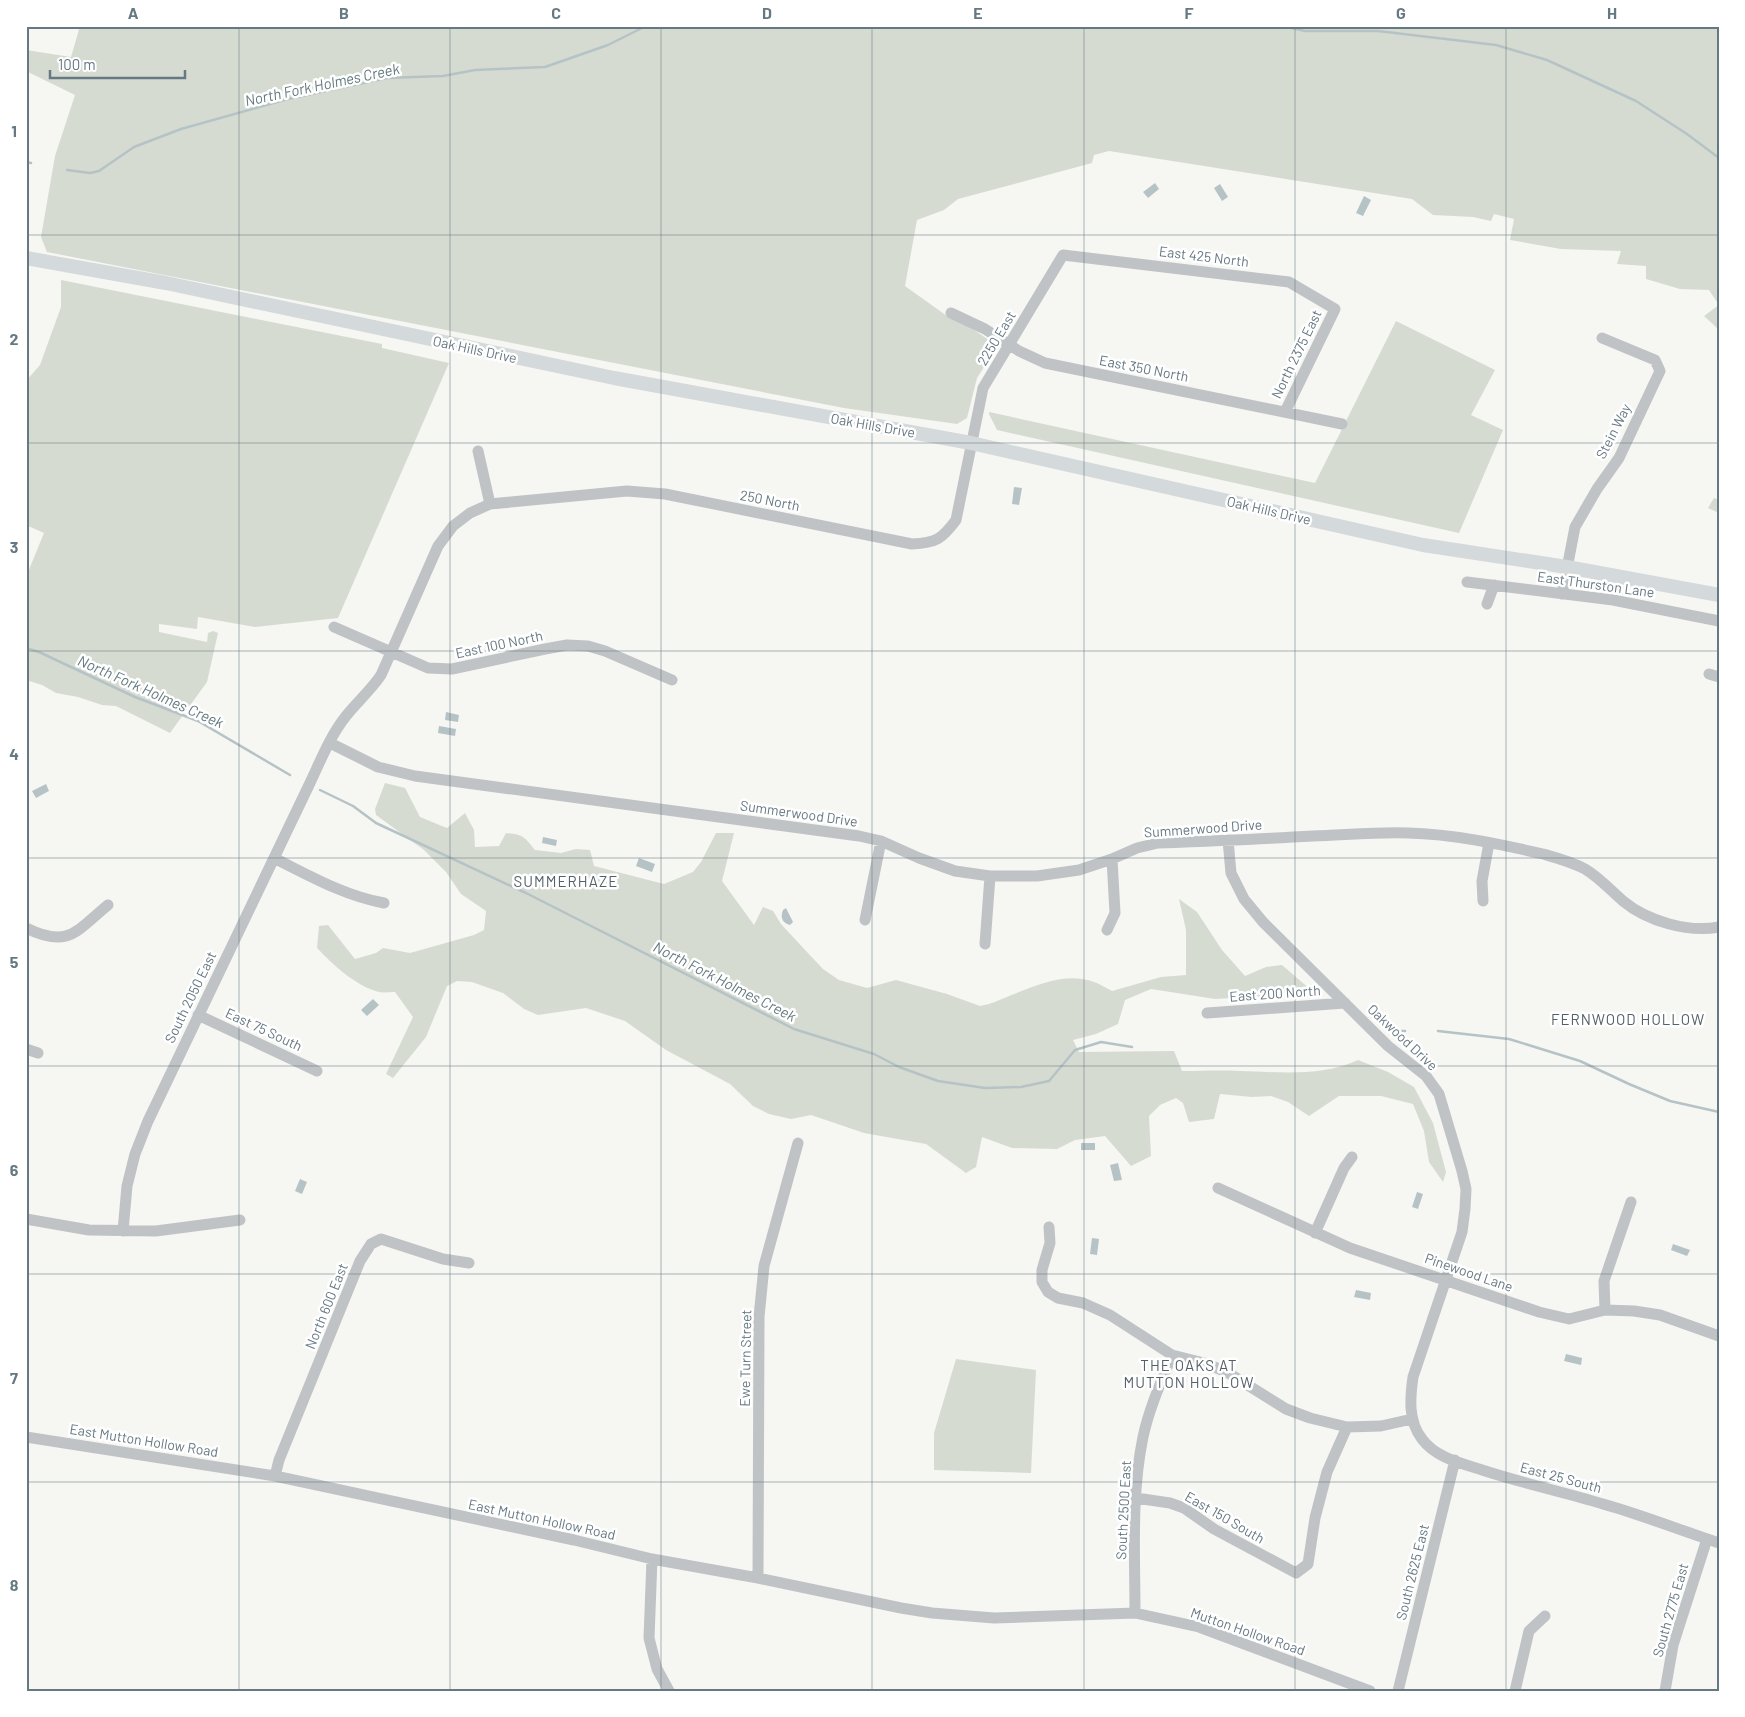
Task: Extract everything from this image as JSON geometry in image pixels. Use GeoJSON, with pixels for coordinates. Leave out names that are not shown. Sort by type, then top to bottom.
{"type":"FeatureCollection","features":[{"type":"Feature","properties":{"kind":"main road","name":"Oak Hills Drive"},"geometry":{"type":"LineString","coordinates":[[26,258],[166,284],[614,378],[971,443],[1423,545],[1719,595]]}},
{"type":"Feature","properties":{"kind":"street","name":"East 425 North"},"geometry":{"type":"LineString","coordinates":[[1063,255],[1289,282],[1335,309]]}},
{"type":"Feature","properties":{"kind":"street","name":"2250 East"},"geometry":{"type":"LineString","coordinates":[[971,443],[984,388],[1063,255]]}},
{"type":"Feature","properties":{"kind":"street","name":"North 2375 East"},"geometry":{"type":"LineString","coordinates":[[1285,412],[1335,309]]}},
{"type":"Feature","properties":{"kind":"street","name":"East 350 North"},"geometry":{"type":"LineString","coordinates":[[951,313],[984,329],[1009,346],[1045,363],[1342,424]]}},
{"type":"Feature","properties":{"kind":"street","name":"Stein Way"},"geometry":{"type":"LineString","coordinates":[[1562,594],[1575,527],[1597,489],[1619,458],[1660,371],[1655,360],[1602,338]]}},
{"type":"Feature","properties":{"kind":"street","name":"250 North"},"geometry":{"type":"LineString","coordinates":[[490,504],[627,491],[664,494],[912,544],[931,543],[947,533],[956,520],[971,443]]}},
{"type":"Feature","properties":{"kind":"street"},"geometry":{"type":"LineString","coordinates":[[478,451],[490,504]]}},
{"type":"Feature","properties":{"kind":"street","name":"South 2050 East"},"geometry":{"type":"LineString","coordinates":[[123,1231],[128,1186],[135,1154],[148,1121],[336,730],[346,716],[370,691],[381,675],[438,546],[453,526],[470,513],[490,504]]}},
{"type":"Feature","properties":{"kind":"street","name":"East Thurston Lane"},"geometry":{"type":"LineString","coordinates":[[1467,582],[1613,600],[1719,621]]}},
{"type":"Feature","properties":{"kind":"street"},"geometry":{"type":"LineString","coordinates":[[1487,604],[1494,585]]}},
{"type":"Feature","properties":{"kind":"street","name":"East 100 North"},"geometry":{"type":"LineString","coordinates":[[334,627],[428,668],[452,669],[545,649],[588,646],[605,651],[672,680]]}},
{"type":"Feature","properties":{"kind":"street","name":"Summerwood Drive"},"geometry":{"type":"LineString","coordinates":[[330,743],[378,767],[415,776],[859,836],[881,841],[955,871],[990,876],[1037,876],[1079,870],[1137,848],[1158,843],[1409,833],[1452,837],[1489,843],[1564,860],[1585,869],[1607,885],[1623,901],[1640,912],[1675,926],[1709,929],[1719,927]]}},
{"type":"Feature","properties":{"kind":"street","name":"Oakwood Drive"},"geometry":{"type":"LineString","coordinates":[[1228,840],[1231,873],[1244,898],[1263,922],[1388,1046],[1426,1076],[1439,1094],[1462,1171],[1466,1190],[1465,1209],[1462,1232],[1413,1377],[1410,1402],[1412,1419]]}},
{"type":"Feature","properties":{"kind":"street"},"geometry":{"type":"LineString","coordinates":[[865,920],[881,841]]}},
{"type":"Feature","properties":{"kind":"street"},"geometry":{"type":"LineString","coordinates":[[1483,901],[1482,881],[1489,843]]}},
{"type":"Feature","properties":{"kind":"street"},"geometry":{"type":"LineString","coordinates":[[274,858],[335,888],[365,900],[384,903]]}},
{"type":"Feature","properties":{"kind":"street"},"geometry":{"type":"LineString","coordinates":[[1107,930],[1115,913],[1112,859]]}},
{"type":"Feature","properties":{"kind":"street"},"geometry":{"type":"LineString","coordinates":[[985,944],[990,876]]}},
{"type":"Feature","properties":{"kind":"street"},"geometry":{"type":"LineString","coordinates":[[26,928],[58,939],[72,935],[108,905]]}},
{"type":"Feature","properties":{"kind":"street","name":"East 200 North"},"geometry":{"type":"LineString","coordinates":[[1206,1013],[1345,1004]]}},
{"type":"Feature","properties":{"kind":"street","name":"East 75 South"},"geometry":{"type":"LineString","coordinates":[[198,1015],[318,1071]]}},
{"type":"Feature","properties":{"kind":"street"},"geometry":{"type":"LineString","coordinates":[[26,1049],[38,1053]]}},
{"type":"Feature","properties":{"kind":"street","name":"Ewe Turn Street"},"geometry":{"type":"LineString","coordinates":[[758,1578],[759,1317],[764,1266],[798,1143]]}},
{"type":"Feature","properties":{"kind":"street"},"geometry":{"type":"LineString","coordinates":[[1315,1233],[1344,1168],[1352,1157]]}},
{"type":"Feature","properties":{"kind":"street","name":"Pinewood Lane"},"geometry":{"type":"LineString","coordinates":[[1218,1188],[1350,1248],[1539,1312],[1569,1319],[1605,1310],[1660,1314],[1719,1336]]}},
{"type":"Feature","properties":{"kind":"street"},"geometry":{"type":"LineString","coordinates":[[1605,1310],[1604,1280],[1631,1202]]}},
{"type":"Feature","properties":{"kind":"street"},"geometry":{"type":"LineString","coordinates":[[26,1219],[89,1230],[156,1232],[240,1220]]}},
{"type":"Feature","properties":{"kind":"street"},"geometry":{"type":"LineString","coordinates":[[1049,1227],[1050,1243],[1042,1270],[1042,1282],[1048,1292],[1058,1298],[1083,1303],[1110,1315],[1172,1354],[1208,1364],[1230,1374],[1286,1409],[1310,1418],[1347,1427],[1381,1426],[1412,1419]]}},
{"type":"Feature","properties":{"kind":"street","name":"North 600 East"},"geometry":{"type":"LineString","coordinates":[[275,1476],[279,1460],[360,1260],[371,1244],[381,1240],[443,1259],[469,1263]]}},
{"type":"Feature","properties":{"kind":"street","name":"South 2500 East"},"geometry":{"type":"LineString","coordinates":[[1135,1613],[1136,1498],[1143,1437],[1154,1399],[1172,1354]]}},
{"type":"Feature","properties":{"kind":"street","name":"East 25 South"},"geometry":{"type":"LineString","coordinates":[[1412,1419],[1421,1439],[1436,1453],[1527,1484],[1604,1504],[1719,1543]]}},
{"type":"Feature","properties":{"kind":"street","name":"East 150 South"},"geometry":{"type":"LineString","coordinates":[[1136,1498],[1170,1503],[1184,1508],[1214,1529],[1296,1573],[1308,1564],[1315,1518],[1327,1472],[1347,1427]]}},
{"type":"Feature","properties":{"kind":"street","name":"East Mutton Hollow Road"},"geometry":{"type":"LineString","coordinates":[[26,1437],[275,1476],[574,1540],[652,1559],[758,1578],[901,1608],[932,1613],[994,1618],[1053,1616]]}},
{"type":"Feature","properties":{"kind":"street","name":"South 2625 East"},"geometry":{"type":"LineString","coordinates":[[1398,1691],[1455,1460]]}},
{"type":"Feature","properties":{"kind":"street","name":"South 2775 East"},"geometry":{"type":"LineString","coordinates":[[1665,1691],[1674,1645],[1707,1539]]}},
{"type":"Feature","properties":{"kind":"street"},"geometry":{"type":"LineString","coordinates":[[652,1559],[649,1638],[657,1669],[669,1691]]}},
{"type":"Feature","properties":{"kind":"street","name":"Mutton Hollow Road"},"geometry":{"type":"LineString","coordinates":[[1053,1616],[1135,1613],[1199,1627],[1370,1691]]}},
{"type":"Feature","properties":{"kind":"street"},"geometry":{"type":"LineString","coordinates":[[1514,1691],[1529,1632],[1545,1616]]}},
{"type":"Feature","properties":{"kind":"shaded area"},"geometry":{"type":"Polygon","coordinates":[[[80,26],[1719,26],[1719,305],[1709,290],[1680,289],[1646,279],[1646,266],[1617,264],[1621,251],[1561,249],[1510,240],[1514,219],[1494,214],[1491,221],[1473,217],[1433,215],[1412,199],[1109,151],[1094,155],[1092,163],[958,199],[944,210],[917,220],[905,286],[947,316],[967,325],[993,343],[994,351],[977,378],[967,418],[957,424],[844,408],[47,252],[41,237],[55,156],[75,95],[26,71],[26,50],[71,57],[80,26]]]}},
{"type":"Feature","properties":{"kind":"shaded area"},"geometry":{"type":"Polygon","coordinates":[[[1155,183],[1159,189],[1148,198],[1143,192],[1155,183]]]}},
{"type":"Feature","properties":{"kind":"shaded area"},"geometry":{"type":"Polygon","coordinates":[[[1220,184],[1228,197],[1222,201],[1214,188],[1220,184]]]}},
{"type":"Feature","properties":{"kind":"shaded area"},"geometry":{"type":"Polygon","coordinates":[[[1364,196],[1371,200],[1363,216],[1356,213],[1364,196]]]}},
{"type":"Feature","properties":{"kind":"shaded area"},"geometry":{"type":"Polygon","coordinates":[[[61,280],[382,344],[382,348],[449,363],[338,618],[255,627],[198,617],[197,629],[159,624],[159,632],[207,642],[208,633],[213,631],[218,633],[207,682],[170,733],[116,706],[102,705],[78,697],[56,693],[42,685],[26,680],[26,577],[44,533],[26,525],[26,381],[40,365],[61,307],[61,280]]]}},
{"type":"Feature","properties":{"kind":"shaded area"},"geometry":{"type":"Polygon","coordinates":[[[1719,305],[1719,327],[1717,328],[1704,316],[1719,305]]]}},
{"type":"Feature","properties":{"kind":"shaded area"},"geometry":{"type":"Polygon","coordinates":[[[1396,321],[1495,370],[1471,415],[1503,430],[1459,533],[997,430],[989,414],[989,412],[1315,483],[1396,321]]]}},
{"type":"Feature","properties":{"kind":"shaded area"},"geometry":{"type":"Polygon","coordinates":[[[1014,487],[1022,488],[1019,505],[1012,504],[1014,487]]]}},
{"type":"Feature","properties":{"kind":"shaded area"},"geometry":{"type":"Polygon","coordinates":[[[1714,498],[1719,500],[1719,513],[1708,508],[1714,498]]]}},
{"type":"Feature","properties":{"kind":"shaded area"},"geometry":{"type":"Polygon","coordinates":[[[446,712],[459,715],[458,722],[445,720],[446,712]]]}},
{"type":"Feature","properties":{"kind":"shaded area"},"geometry":{"type":"Polygon","coordinates":[[[439,726],[456,729],[455,736],[438,733],[439,726]]]}},
{"type":"Feature","properties":{"kind":"shaded area"},"geometry":{"type":"Polygon","coordinates":[[[385,783],[405,788],[420,817],[447,828],[465,813],[474,830],[475,847],[499,846],[506,833],[516,834],[526,839],[535,850],[561,853],[576,849],[590,850],[594,866],[664,884],[693,872],[701,862],[716,833],[734,833],[722,881],[754,925],[763,907],[773,911],[781,924],[823,969],[839,980],[867,988],[896,980],[947,994],[980,1006],[1054,980],[1081,979],[1096,983],[1112,991],[1161,977],[1186,975],[1186,930],[1179,899],[1197,912],[1222,950],[1245,976],[1266,967],[1282,965],[1311,990],[1266,996],[1215,999],[1151,989],[1125,1000],[1118,1024],[1096,1034],[1073,1040],[1079,1052],[1174,1051],[1182,1071],[1300,1072],[1330,1069],[1358,1060],[1388,1072],[1414,1087],[1433,1123],[1446,1172],[1443,1182],[1429,1162],[1424,1131],[1413,1104],[1381,1096],[1339,1096],[1309,1116],[1288,1102],[1271,1096],[1252,1097],[1220,1094],[1214,1119],[1189,1122],[1183,1103],[1176,1098],[1160,1105],[1149,1116],[1151,1156],[1131,1166],[1105,1136],[1075,1140],[1057,1149],[1012,1148],[982,1137],[976,1167],[966,1173],[926,1144],[864,1133],[811,1115],[791,1119],[769,1114],[753,1106],[730,1084],[666,1050],[625,1021],[586,1008],[538,1015],[524,1009],[503,993],[472,982],[457,981],[447,986],[426,1037],[393,1078],[386,1074],[413,1017],[395,992],[381,992],[362,985],[330,961],[317,948],[319,926],[328,925],[355,959],[376,953],[383,948],[410,953],[474,935],[484,930],[486,911],[461,894],[446,872],[424,850],[376,815],[375,809],[385,783]]]}},
{"type":"Feature","properties":{"kind":"shaded area"},"geometry":{"type":"Polygon","coordinates":[[[46,784],[49,791],[36,798],[32,791],[46,784]]]}},
{"type":"Feature","properties":{"kind":"shaded area"},"geometry":{"type":"Polygon","coordinates":[[[543,837],[557,840],[556,846],[542,843],[543,837]]]}},
{"type":"Feature","properties":{"kind":"shaded area"},"geometry":{"type":"Polygon","coordinates":[[[639,858],[655,864],[652,872],[636,866],[639,858]]]}},
{"type":"Feature","properties":{"kind":"shaded area"},"geometry":{"type":"Polygon","coordinates":[[[786,908],[793,922],[790,925],[783,921],[782,917],[783,910],[786,908]]]}},
{"type":"Feature","properties":{"kind":"shaded area"},"geometry":{"type":"Polygon","coordinates":[[[373,999],[379,1005],[367,1016],[361,1010],[373,999]]]}},
{"type":"Feature","properties":{"kind":"shaded area"},"geometry":{"type":"Polygon","coordinates":[[[1081,1143],[1095,1143],[1095,1150],[1081,1150],[1081,1143]]]}},
{"type":"Feature","properties":{"kind":"shaded area"},"geometry":{"type":"Polygon","coordinates":[[[1118,1163],[1122,1180],[1114,1181],[1110,1165],[1118,1163]]]}},
{"type":"Feature","properties":{"kind":"shaded area"},"geometry":{"type":"Polygon","coordinates":[[[300,1179],[307,1182],[302,1194],[295,1191],[300,1179]]]}},
{"type":"Feature","properties":{"kind":"shaded area"},"geometry":{"type":"Polygon","coordinates":[[[1417,1192],[1423,1194],[1418,1209],[1412,1207],[1417,1192]]]}},
{"type":"Feature","properties":{"kind":"shaded area"},"geometry":{"type":"Polygon","coordinates":[[[1092,1238],[1099,1239],[1097,1255],[1090,1254],[1092,1238]]]}},
{"type":"Feature","properties":{"kind":"shaded area"},"geometry":{"type":"Polygon","coordinates":[[[1673,1244],[1690,1250],[1687,1256],[1671,1250],[1673,1244]]]}},
{"type":"Feature","properties":{"kind":"shaded area"},"geometry":{"type":"Polygon","coordinates":[[[1356,1290],[1371,1293],[1370,1300],[1354,1297],[1356,1290]]]}},
{"type":"Feature","properties":{"kind":"shaded area"},"geometry":{"type":"Polygon","coordinates":[[[1566,1354],[1582,1358],[1581,1365],[1564,1361],[1566,1354]]]}},
{"type":"Feature","properties":{"kind":"shaded area"},"geometry":{"type":"Polygon","coordinates":[[[956,1359],[1036,1370],[1031,1473],[934,1470],[934,1433],[956,1359]]]}},
{"type":"Feature","properties":{"kind":"waterway","name":"North Fork Holmes Creek"},"geometry":{"type":"LineString","coordinates":[[67,170],[90,173],[99,171],[134,147],[181,129],[288,99],[387,78],[443,76],[475,70],[545,67],[608,45],[646,26]]}},
{"type":"Feature","properties":{"kind":"waterway","name":"North Fork Holmes Creek"},"geometry":{"type":"LineString","coordinates":[[1282,26],[1305,31],[1378,31],[1496,45],[1547,60],[1636,101],[1687,134],[1719,158]]}},
{"type":"Feature","properties":{"kind":"waterway","name":"North Fork Holmes Creek"},"geometry":{"type":"LineString","coordinates":[[26,162],[31,163]]}},
{"type":"Feature","properties":{"kind":"waterway","name":"North Fork Holmes Creek"},"geometry":{"type":"LineString","coordinates":[[26,648],[39,652],[135,697],[198,721],[290,775]]}},
{"type":"Feature","properties":{"kind":"waterway","name":"North Fork Holmes Creek"},"geometry":{"type":"LineString","coordinates":[[320,790],[353,806],[376,823],[526,893],[794,1029],[874,1054],[899,1067],[938,1081],[985,1088],[1021,1087],[1049,1081],[1075,1050],[1101,1042],[1132,1047]]}},
{"type":"Feature","properties":{"kind":"waterway","name":"North Fork Holmes Creek"},"geometry":{"type":"LineString","coordinates":[[1397,1031],[1405,1031]]}},
{"type":"Feature","properties":{"kind":"waterway","name":"North Fork Holmes Creek"},"geometry":{"type":"LineString","coordinates":[[1438,1031],[1509,1039],[1580,1061],[1670,1101],[1719,1112]]}},
{"type":"Feature","properties":{"kind":"district","name":"SUMMERHAZE"},"geometry":{"type":"Point","coordinates":[566,881]}},
{"type":"Feature","properties":{"kind":"district","name":"FERNWOOD HOLLOW"},"geometry":{"type":"Point","coordinates":[1628,1019]}},
{"type":"Feature","properties":{"kind":"district","name":"THE OAKS AT MUTTON HOLLOW"},"geometry":{"type":"Point","coordinates":[1189,1374]}}]}
